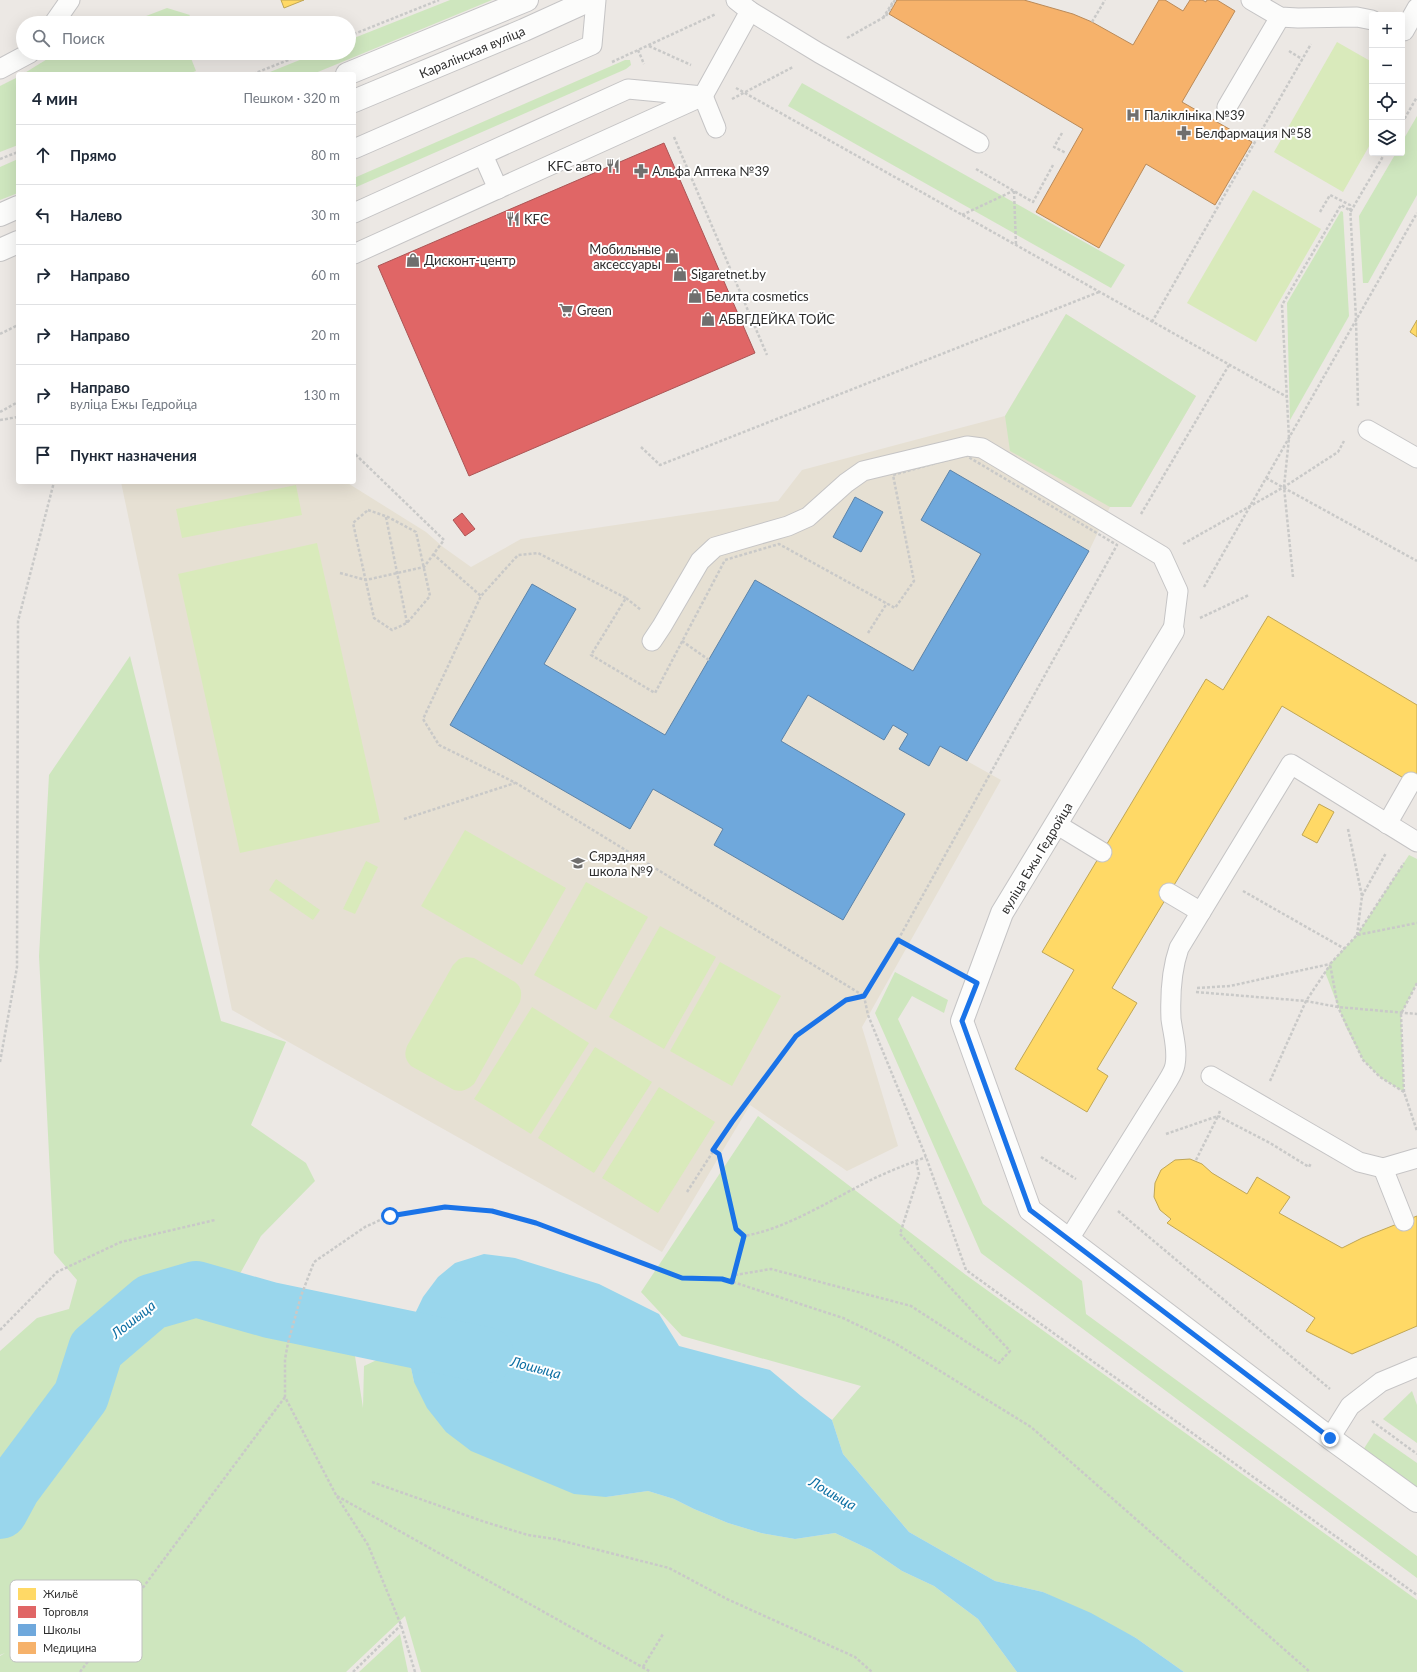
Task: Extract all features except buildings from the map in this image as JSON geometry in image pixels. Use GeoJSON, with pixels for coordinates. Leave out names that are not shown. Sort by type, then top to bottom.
{"type":"FeatureCollection","features":[{"type":"Feature","properties":{"kind":"street","name":"Каралінская вуліца"},"geometry":{"type":"LineString","coordinates":[[352,72],[527,0]]}},
{"type":"Feature","properties":{"kind":"street","name":"Каралінская вуліца"},"geometry":{"type":"LineString","coordinates":[[356,100],[524,30],[590,0]]}},
{"type":"Feature","properties":{"kind":"street"},"geometry":{"type":"LineString","coordinates":[[0,214],[16,208]]}},
{"type":"Feature","properties":{"kind":"street"},"geometry":{"type":"LineString","coordinates":[[0,250],[16,243]]}},
{"type":"Feature","properties":{"kind":"street","name":"вуліца Ежы Гедройца"},"geometry":{"type":"LineString","coordinates":[[1173,631],[1002,913],[962,1021],[1030,1210],[1330,1438],[1417,1501]]}},
{"type":"Feature","properties":{"kind":"lane"},"geometry":{"type":"LineString","coordinates":[[59,16],[70,0]]}},
{"type":"Feature","properties":{"kind":"lane"},"geometry":{"type":"LineString","coordinates":[[356,148],[592,45],[596,0]]}},
{"type":"Feature","properties":{"kind":"lane"},"geometry":{"type":"LineString","coordinates":[[1251,0],[1280,17],[1358,17],[1369,19]]}},
{"type":"Feature","properties":{"kind":"lane"},"geometry":{"type":"LineString","coordinates":[[356,253],[703,96],[714,76],[742,5],[819,53],[979,143]]}},
{"type":"Feature","properties":{"kind":"lane"},"geometry":{"type":"LineString","coordinates":[[1405,29],[1417,8]]}},
{"type":"Feature","properties":{"kind":"lane"},"geometry":{"type":"LineString","coordinates":[[1227,107],[1280,17]]}},
{"type":"Feature","properties":{"kind":"lane"},"geometry":{"type":"LineString","coordinates":[[0,69],[17,60]]}},
{"type":"Feature","properties":{"kind":"lane"},"geometry":{"type":"LineString","coordinates":[[356,212],[628,89],[703,96]]}},
{"type":"Feature","properties":{"kind":"lane"},"geometry":{"type":"LineString","coordinates":[[703,96],[716,128]]}},
{"type":"Feature","properties":{"kind":"lane"},"geometry":{"type":"LineString","coordinates":[[483,154],[498,189]]}},
{"type":"Feature","properties":{"kind":"lane"},"geometry":{"type":"LineString","coordinates":[[1368,430],[1417,458]]}},
{"type":"Feature","properties":{"kind":"lane"},"geometry":{"type":"LineString","coordinates":[[652,641],[700,561],[715,546],[788,526],[808,517],[846,483],[863,471],[967,446],[982,448],[1122,541],[1162,556],[1178,591],[1173,631]]}},
{"type":"Feature","properties":{"kind":"lane"},"geometry":{"type":"LineString","coordinates":[[1069,1239],[1167,1082],[1175,1065],[1175,1045],[1171,1019],[1171,989],[1173,965],[1179,948],[1291,764],[1417,842]]}},
{"type":"Feature","properties":{"kind":"lane"},"geometry":{"type":"LineString","coordinates":[[1387,824],[1411,782]]}},
{"type":"Feature","properties":{"kind":"lane"},"geometry":{"type":"LineString","coordinates":[[1056,824],[1102,852]]}},
{"type":"Feature","properties":{"kind":"lane"},"geometry":{"type":"LineString","coordinates":[[1169,893],[1201,912]]}},
{"type":"Feature","properties":{"kind":"lane"},"geometry":{"type":"LineString","coordinates":[[1211,1076],[1359,1162],[1383,1168],[1417,1158]]}},
{"type":"Feature","properties":{"kind":"lane"},"geometry":{"type":"LineString","coordinates":[[1383,1168],[1404,1221]]}},
{"type":"Feature","properties":{"kind":"lane"},"geometry":{"type":"LineString","coordinates":[[1330,1438],[1350,1406],[1381,1382],[1417,1367]]}},
{"type":"Feature","properties":{"kind":"path"},"geometry":{"type":"LineString","coordinates":[[356,33],[438,0]]}},
{"type":"Feature","properties":{"kind":"path"},"geometry":{"type":"LineString","coordinates":[[1092,22],[1105,0]]}},
{"type":"Feature","properties":{"kind":"path"},"geometry":{"type":"LineString","coordinates":[[886,16],[894,1]]}},
{"type":"Feature","properties":{"kind":"path"},"geometry":{"type":"LineString","coordinates":[[883,18],[894,1]]}},
{"type":"Feature","properties":{"kind":"path"},"geometry":{"type":"LineString","coordinates":[[613,61],[742,5]]}},
{"type":"Feature","properties":{"kind":"path"},"geometry":{"type":"LineString","coordinates":[[1152,322],[1314,39]]}},
{"type":"Feature","properties":{"kind":"path"},"geometry":{"type":"LineString","coordinates":[[649,46],[714,76],[1287,397]]}},
{"type":"Feature","properties":{"kind":"path"},"geometry":{"type":"LineString","coordinates":[[258,72],[288,60]]}},
{"type":"Feature","properties":{"kind":"path"},"geometry":{"type":"LineString","coordinates":[[1404,120],[1417,97]]}},
{"type":"Feature","properties":{"kind":"path"},"geometry":{"type":"LineString","coordinates":[[672,131],[767,356]]}},
{"type":"Feature","properties":{"kind":"path"},"geometry":{"type":"LineString","coordinates":[[1062,133],[1054,147],[1066,153]]}},
{"type":"Feature","properties":{"kind":"path"},"geometry":{"type":"LineString","coordinates":[[0,159],[16,153]]}},
{"type":"Feature","properties":{"kind":"path"},"geometry":{"type":"LineString","coordinates":[[1351,212],[1383,156]]}},
{"type":"Feature","properties":{"kind":"path"},"geometry":{"type":"LineString","coordinates":[[978,170],[1033,202],[1053,165]]}},
{"type":"Feature","properties":{"kind":"path"},"geometry":{"type":"LineString","coordinates":[[962,215],[1014,191]]}},
{"type":"Feature","properties":{"kind":"path"},"geometry":{"type":"LineString","coordinates":[[1014,191],[1016,245]]}},
{"type":"Feature","properties":{"kind":"path"},"geometry":{"type":"LineString","coordinates":[[1320,212],[1330,195],[1350,205],[1356,319],[1357,413]]}},
{"type":"Feature","properties":{"kind":"path"},"geometry":{"type":"LineString","coordinates":[[1293,577],[1284,487],[1289,438],[1282,305],[1341,205],[1351,212]]}},
{"type":"Feature","properties":{"kind":"path"},"geometry":{"type":"LineString","coordinates":[[1202,590],[1417,213]]}},
{"type":"Feature","properties":{"kind":"path"},"geometry":{"type":"LineString","coordinates":[[641,446],[660,465],[1099,292]]}},
{"type":"Feature","properties":{"kind":"path"},"geometry":{"type":"LineString","coordinates":[[0,334],[16,326]]}},
{"type":"Feature","properties":{"kind":"path"},"geometry":{"type":"LineString","coordinates":[[1230,365],[1122,541],[898,940],[864,996],[868,1016],[926,1157],[966,1270],[1417,1595]]}},
{"type":"Feature","properties":{"kind":"path"},"geometry":{"type":"LineString","coordinates":[[0,412],[16,403]]}},
{"type":"Feature","properties":{"kind":"path"},"geometry":{"type":"LineString","coordinates":[[0,420],[16,416]]}},
{"type":"Feature","properties":{"kind":"path"},"geometry":{"type":"LineString","coordinates":[[1162,556],[1251,504],[1284,487],[1338,452]]}},
{"type":"Feature","properties":{"kind":"path"},"geometry":{"type":"LineString","coordinates":[[340,573],[366,580],[424,567],[444,540],[356,455]]}},
{"type":"Feature","properties":{"kind":"path"},"geometry":{"type":"LineString","coordinates":[[864,996],[516,783],[439,746],[422,719],[481,596],[518,555],[538,553],[626,598],[591,655],[655,693],[725,560],[779,544],[895,608],[914,581],[893,475],[965,455],[1122,541]]}},
{"type":"Feature","properties":{"kind":"path"},"geometry":{"type":"LineString","coordinates":[[1266,478],[1417,561]]}},
{"type":"Feature","properties":{"kind":"path"},"geometry":{"type":"LineString","coordinates":[[0,1062],[18,967],[18,622],[53,484]]}},
{"type":"Feature","properties":{"kind":"path"},"geometry":{"type":"LineString","coordinates":[[368,510],[386,516],[416,532],[424,567],[430,596],[407,623],[392,630],[374,618],[353,523],[368,510]]}},
{"type":"Feature","properties":{"kind":"path"},"geometry":{"type":"LineString","coordinates":[[386,516],[407,623]]}},
{"type":"Feature","properties":{"kind":"path"},"geometry":{"type":"LineString","coordinates":[[434,554],[481,596]]}},
{"type":"Feature","properties":{"kind":"path"},"geometry":{"type":"LineString","coordinates":[[1173,631],[1249,595]]}},
{"type":"Feature","properties":{"kind":"path"},"geometry":{"type":"LineString","coordinates":[[868,633],[887,604]]}},
{"type":"Feature","properties":{"kind":"path"},"geometry":{"type":"LineString","coordinates":[[404,818],[516,783]]}},
{"type":"Feature","properties":{"kind":"path"},"geometry":{"type":"LineString","coordinates":[[1346,823],[1362,896],[1357,935]]}},
{"type":"Feature","properties":{"kind":"path"},"geometry":{"type":"LineString","coordinates":[[1362,896],[1387,850]]}},
{"type":"Feature","properties":{"kind":"path"},"geometry":{"type":"LineString","coordinates":[[1260,1104],[1306,1001],[1330,964],[1357,935],[1405,861]]}},
{"type":"Feature","properties":{"kind":"path"},"geometry":{"type":"LineString","coordinates":[[1221,879],[1345,949]]}},
{"type":"Feature","properties":{"kind":"path"},"geometry":{"type":"LineString","coordinates":[[1357,935],[1417,923]]}},
{"type":"Feature","properties":{"kind":"path"},"geometry":{"type":"LineString","coordinates":[[898,940],[977,983]]}},
{"type":"Feature","properties":{"kind":"path"},"geometry":{"type":"LineString","coordinates":[[1171,989],[1230,986],[1330,964]]}},
{"type":"Feature","properties":{"kind":"path"},"geometry":{"type":"LineString","coordinates":[[1330,964],[1338,1007],[1363,1060],[1380,1077],[1404,1092]]}},
{"type":"Feature","properties":{"kind":"path"},"geometry":{"type":"LineString","coordinates":[[1417,984],[1401,1014],[1404,1092],[1417,1131]]}},
{"type":"Feature","properties":{"kind":"path"},"geometry":{"type":"LineString","coordinates":[[1171,989],[1306,1001],[1338,1007],[1401,1014],[1417,1014]]}},
{"type":"Feature","properties":{"kind":"path"},"geometry":{"type":"LineString","coordinates":[[688,1192],[732,1122],[796,1036],[846,1000],[864,996]]}},
{"type":"Feature","properties":{"kind":"path"},"geometry":{"type":"LineString","coordinates":[[1131,1140],[1156,1138],[1218,1116],[1196,1160]]}},
{"type":"Feature","properties":{"kind":"path"},"geometry":{"type":"LineString","coordinates":[[713,1150],[719,1154],[736,1229],[744,1236]]}},
{"type":"Feature","properties":{"kind":"path"},"geometry":{"type":"LineString","coordinates":[[1038,1155],[1098,1194],[1350,1406],[1417,1454]]}},
{"type":"Feature","properties":{"kind":"path"},"geometry":{"type":"LineString","coordinates":[[744,1236],[756,1234],[787,1222],[890,1171],[926,1157]]}},
{"type":"Feature","properties":{"kind":"path"},"geometry":{"type":"LineString","coordinates":[[734,1275],[771,1269],[911,1306],[999,1363],[1010,1350],[900,1234],[919,1174],[916,1161]]}},
{"type":"Feature","properties":{"kind":"path"},"geometry":{"type":"LineString","coordinates":[[415,1672],[401,1625],[368,1545],[336,1495],[285,1397],[285,1359],[301,1296],[314,1262],[365,1227],[390,1216],[445,1207],[492,1211],[536,1223],[682,1278],[722,1279],[732,1282],[843,1318],[893,1342],[1031,1427],[1310,1672]]}},
{"type":"Feature","properties":{"kind":"path"},"geometry":{"type":"LineString","coordinates":[[0,1330],[57,1272],[121,1242],[215,1220]]}},
{"type":"Feature","properties":{"kind":"path"},"geometry":{"type":"LineString","coordinates":[[732,1282],[744,1236]]}},
{"type":"Feature","properties":{"kind":"path"},"geometry":{"type":"LineString","coordinates":[[142,1589],[285,1397]]}},
{"type":"Feature","properties":{"kind":"path"},"geometry":{"type":"LineString","coordinates":[[372,1482],[478,1520],[528,1535],[555,1539],[669,1568],[727,1599],[855,1657],[872,1672]]}},
{"type":"Feature","properties":{"kind":"path"},"geometry":{"type":"LineString","coordinates":[[336,1495],[651,1672]]}},
{"type":"Feature","properties":{"kind":"path"},"geometry":{"type":"LineString","coordinates":[[353,1672],[401,1625]]}},
{"type":"Feature","properties":{"kind":"path"},"geometry":{"type":"LineString","coordinates":[[643,1667],[663,1634]]}},
{"type":"Feature","properties":{"kind":"path"},"geometry":{"type":"LineString","coordinates":[[80,1672],[87,1662]]}},
{"type":"Feature","properties":{"kind":"shaded area","name":"Сярэдняя школа №9"},"geometry":{"type":"Polygon","coordinates":[[[1066,314],[1196,396],[1131,507],[1110,507],[1089,551],[967,761],[1001,780],[862,1027],[898,1146],[847,1171],[750,1105],[662,1252],[232,1010],[121,484],[349,484],[426,532],[443,547],[471,567],[521,539],[778,501],[802,470],[1005,416],[1066,314]]]}},
{"type":"Feature","properties":{"kind":"green space"},"geometry":{"type":"Polygon","coordinates":[[[450,0],[492,0],[356,56],[356,37],[450,0]]]}},
{"type":"Feature","properties":{"kind":"green space"},"geometry":{"type":"Polygon","coordinates":[[[167,8],[190,15],[189,16],[146,16],[167,8]]]}},
{"type":"Feature","properties":{"kind":"green space"},"geometry":{"type":"Polygon","coordinates":[[[1337,42],[1369,60],[1369,146],[1343,192],[1274,152],[1337,42]]]}},
{"type":"Feature","properties":{"kind":"green space"},"geometry":{"type":"Polygon","coordinates":[[[46,60],[192,60],[196,71],[193,72],[26,72],[46,60]]]}},
{"type":"Feature","properties":{"kind":"green space"},"geometry":{"type":"Polygon","coordinates":[[[300,60],[347,60],[318,72],[270,72],[300,60]]]}},
{"type":"Feature","properties":{"kind":"green space"},"geometry":{"type":"Polygon","coordinates":[[[625,60],[630,60],[631,65],[626,69],[356,187],[356,177],[625,60]]]}},
{"type":"Feature","properties":{"kind":"green space"},"geometry":{"type":"Polygon","coordinates":[[[16,78],[16,146],[0,152],[0,86],[16,78]]]}},
{"type":"Feature","properties":{"kind":"green space"},"geometry":{"type":"Polygon","coordinates":[[[802,83],[1125,265],[1111,288],[788,106],[802,83]]]}},
{"type":"Feature","properties":{"kind":"green space"},"geometry":{"type":"Polygon","coordinates":[[[1417,116],[1417,195],[1368,283],[1363,283],[1359,216],[1394,156],[1405,156],[1405,137],[1417,116]]]}},
{"type":"Feature","properties":{"kind":"green space"},"geometry":{"type":"Polygon","coordinates":[[[16,160],[16,194],[0,200],[0,167],[16,160]]]}},
{"type":"Feature","properties":{"kind":"green space"},"geometry":{"type":"Polygon","coordinates":[[[1253,190],[1321,229],[1256,342],[1187,303],[1253,190]]]}},
{"type":"Feature","properties":{"kind":"green space"},"geometry":{"type":"Polygon","coordinates":[[[1341,211],[1343,212],[1349,316],[1290,420],[1287,303],[1341,211]]]}},
{"type":"Feature","properties":{"kind":"green space"},"geometry":{"type":"Polygon","coordinates":[[[1066,314],[1196,396],[1131,507],[1110,507],[1010,451],[1005,416],[1066,314]]]}},
{"type":"Feature","properties":{"kind":"green space"},"geometry":{"type":"Polygon","coordinates":[[[296,485],[302,515],[182,538],[176,509],[296,485]]]}},
{"type":"Feature","properties":{"kind":"green space"},"geometry":{"type":"Polygon","coordinates":[[[317,543],[380,822],[240,853],[178,574],[317,543]]]}},
{"type":"Feature","properties":{"kind":"green space"},"geometry":{"type":"Polygon","coordinates":[[[130,656],[221,1021],[286,1042],[251,1125],[306,1163],[315,1181],[261,1236],[232,1288],[314,1314],[351,1330],[363,1408],[364,1366],[381,1358],[408,1354],[414,1382],[606,1497],[648,1491],[674,1499],[728,1523],[761,1533],[795,1539],[835,1533],[871,1550],[902,1571],[934,1586],[978,1619],[1017,1672],[421,1672],[405,1616],[346,1672],[0,1672],[0,1656],[5,1653],[0,1655],[0,1351],[37,1318],[69,1309],[77,1280],[54,1253],[39,956],[49,775],[130,656]]]}},
{"type":"Feature","properties":{"kind":"green space"},"geometry":{"type":"Polygon","coordinates":[[[465,830],[566,888],[522,965],[421,906],[465,830]]]}},
{"type":"Feature","properties":{"kind":"green space"},"geometry":{"type":"Polygon","coordinates":[[[1409,855],[1417,859],[1417,983],[1401,1014],[1404,1092],[1380,1077],[1363,1060],[1346,1027],[1325,972],[1330,964],[1357,935],[1409,855]]]}},
{"type":"Feature","properties":{"kind":"green space"},"geometry":{"type":"Polygon","coordinates":[[[366,861],[378,867],[355,914],[343,909],[366,861]]]}},
{"type":"Feature","properties":{"kind":"green space"},"geometry":{"type":"Polygon","coordinates":[[[276,879],[320,910],[313,920],[269,890],[276,879]]]}},
{"type":"Feature","properties":{"kind":"green space"},"geometry":{"type":"Polygon","coordinates":[[[586,882],[648,917],[596,1010],[534,975],[586,882]]]}},
{"type":"Feature","properties":{"kind":"green space"},"geometry":{"type":"Polygon","coordinates":[[[660,926],[716,957],[664,1049],[609,1017],[660,926]]]}},
{"type":"Feature","properties":{"kind":"green space"},"geometry":{"type":"Polygon","coordinates":[[[466,957],[474,958],[515,982],[521,991],[521,996],[520,1002],[474,1084],[467,1089],[460,1091],[454,1090],[411,1066],[406,1059],[405,1054],[407,1046],[453,965],[459,959],[466,957]]]}},
{"type":"Feature","properties":{"kind":"green space"},"geometry":{"type":"Polygon","coordinates":[[[720,962],[781,996],[732,1086],[670,1051],[720,962]]]}},
{"type":"Feature","properties":{"kind":"green space"},"geometry":{"type":"Polygon","coordinates":[[[895,972],[948,1000],[944,1013],[912,996],[898,1019],[983,1204],[1082,1281],[1086,1314],[1417,1556],[1417,1578],[981,1253],[875,1013],[895,972]]]}},
{"type":"Feature","properties":{"kind":"green space"},"geometry":{"type":"Polygon","coordinates":[[[532,1007],[589,1043],[531,1134],[474,1099],[532,1007]]]}},
{"type":"Feature","properties":{"kind":"green space"},"geometry":{"type":"Polygon","coordinates":[[[595,1047],[652,1082],[594,1173],[538,1138],[595,1047]]]}},
{"type":"Feature","properties":{"kind":"green space"},"geometry":{"type":"Polygon","coordinates":[[[659,1087],[715,1122],[658,1213],[602,1178],[659,1087]]]}},
{"type":"Feature","properties":{"kind":"green space"},"geometry":{"type":"Polygon","coordinates":[[[758,1116],[966,1275],[1417,1600],[1417,1672],[1184,1672],[1136,1638],[1043,1592],[995,1581],[909,1532],[843,1454],[832,1420],[861,1386],[682,1336],[641,1292],[758,1116]]]}},
{"type":"Feature","properties":{"kind":"green space"},"geometry":{"type":"Polygon","coordinates":[[[1412,1391],[1417,1405],[1417,1443],[1383,1419],[1412,1391]]]}},
{"type":"Feature","properties":{"kind":"green space"},"geometry":{"type":"Polygon","coordinates":[[[1374,1433],[1417,1463],[1417,1488],[1363,1450],[1374,1433]]]}},
{"type":"Feature","properties":{"kind":"green space"},"geometry":{"type":"Polygon","coordinates":[[[400,1634],[408,1672],[359,1672],[400,1634]]]}},
{"type":"Feature","properties":{"kind":"water"},"geometry":{"type":"Polygon","coordinates":[[[484,1254],[515,1258],[599,1284],[659,1314],[679,1346],[770,1370],[832,1420],[843,1454],[909,1532],[995,1581],[1043,1592],[1091,1613],[1136,1638],[1184,1672],[1017,1672],[978,1619],[934,1586],[902,1571],[871,1550],[835,1533],[795,1539],[761,1533],[728,1523],[674,1499],[648,1491],[606,1497],[574,1494],[471,1451],[446,1432],[427,1408],[414,1382],[408,1354],[411,1322],[423,1297],[438,1277],[455,1263],[484,1254]]]}},
{"type":"Feature","properties":{"kind":"waterway","name":"Лошыца"},"geometry":{"type":"LineString","coordinates":[[0,1511],[13,1487],[81,1396],[96,1349],[151,1302],[196,1289],[270,1310],[486,1355]]}},
{"type":"Feature","properties":{"kind":"place","name":"Паліклініка №39"},"geometry":{"type":"Point","coordinates":[1133,115]}},
{"type":"Feature","properties":{"kind":"place","name":"Белфармация №58"},"geometry":{"type":"Point","coordinates":[1184,133]}},
{"type":"Feature","properties":{"kind":"place","name":"KFC авто"},"geometry":{"type":"Point","coordinates":[613,166]}},
{"type":"Feature","properties":{"kind":"place","name":"Альфа Аптека №39"},"geometry":{"type":"Point","coordinates":[641,171]}},
{"type":"Feature","properties":{"kind":"place","name":"KFC"},"geometry":{"type":"Point","coordinates":[513,219]}},
{"type":"Feature","properties":{"kind":"place","name":"Мобильные аксессуары"},"geometry":{"type":"Point","coordinates":[672,256]}},
{"type":"Feature","properties":{"kind":"place","name":"Дисконт-центр"},"geometry":{"type":"Point","coordinates":[413,260]}},
{"type":"Feature","properties":{"kind":"place","name":"Sigaretnet.by"},"geometry":{"type":"Point","coordinates":[680,274]}},
{"type":"Feature","properties":{"kind":"place","name":"Белита cosmetics"},"geometry":{"type":"Point","coordinates":[695,296]}},
{"type":"Feature","properties":{"kind":"place","name":"Green"},"geometry":{"type":"Point","coordinates":[566,310]}},
{"type":"Feature","properties":{"kind":"place","name":"АБВГДЕЙКА ТОЙС"},"geometry":{"type":"Point","coordinates":[708,319]}},
{"type":"Feature","properties":{"kind":"place","name":"Сярэдняя школа №9"},"geometry":{"type":"Point","coordinates":[578,863]}},
{"type":"Feature","properties":{"kind":"route"},"geometry":{"type":"LineString","coordinates":[[390,1216],[445,1207],[492,1211],[536,1223],[652,1268],[682,1278],[722,1279],[732,1282],[738,1264],[744,1236],[736,1229],[732,1205],[719,1154],[713,1150],[796,1036],[846,1000],[864,996],[898,940],[977,983],[962,1021],[1030,1210],[1330,1438]]}}]}
